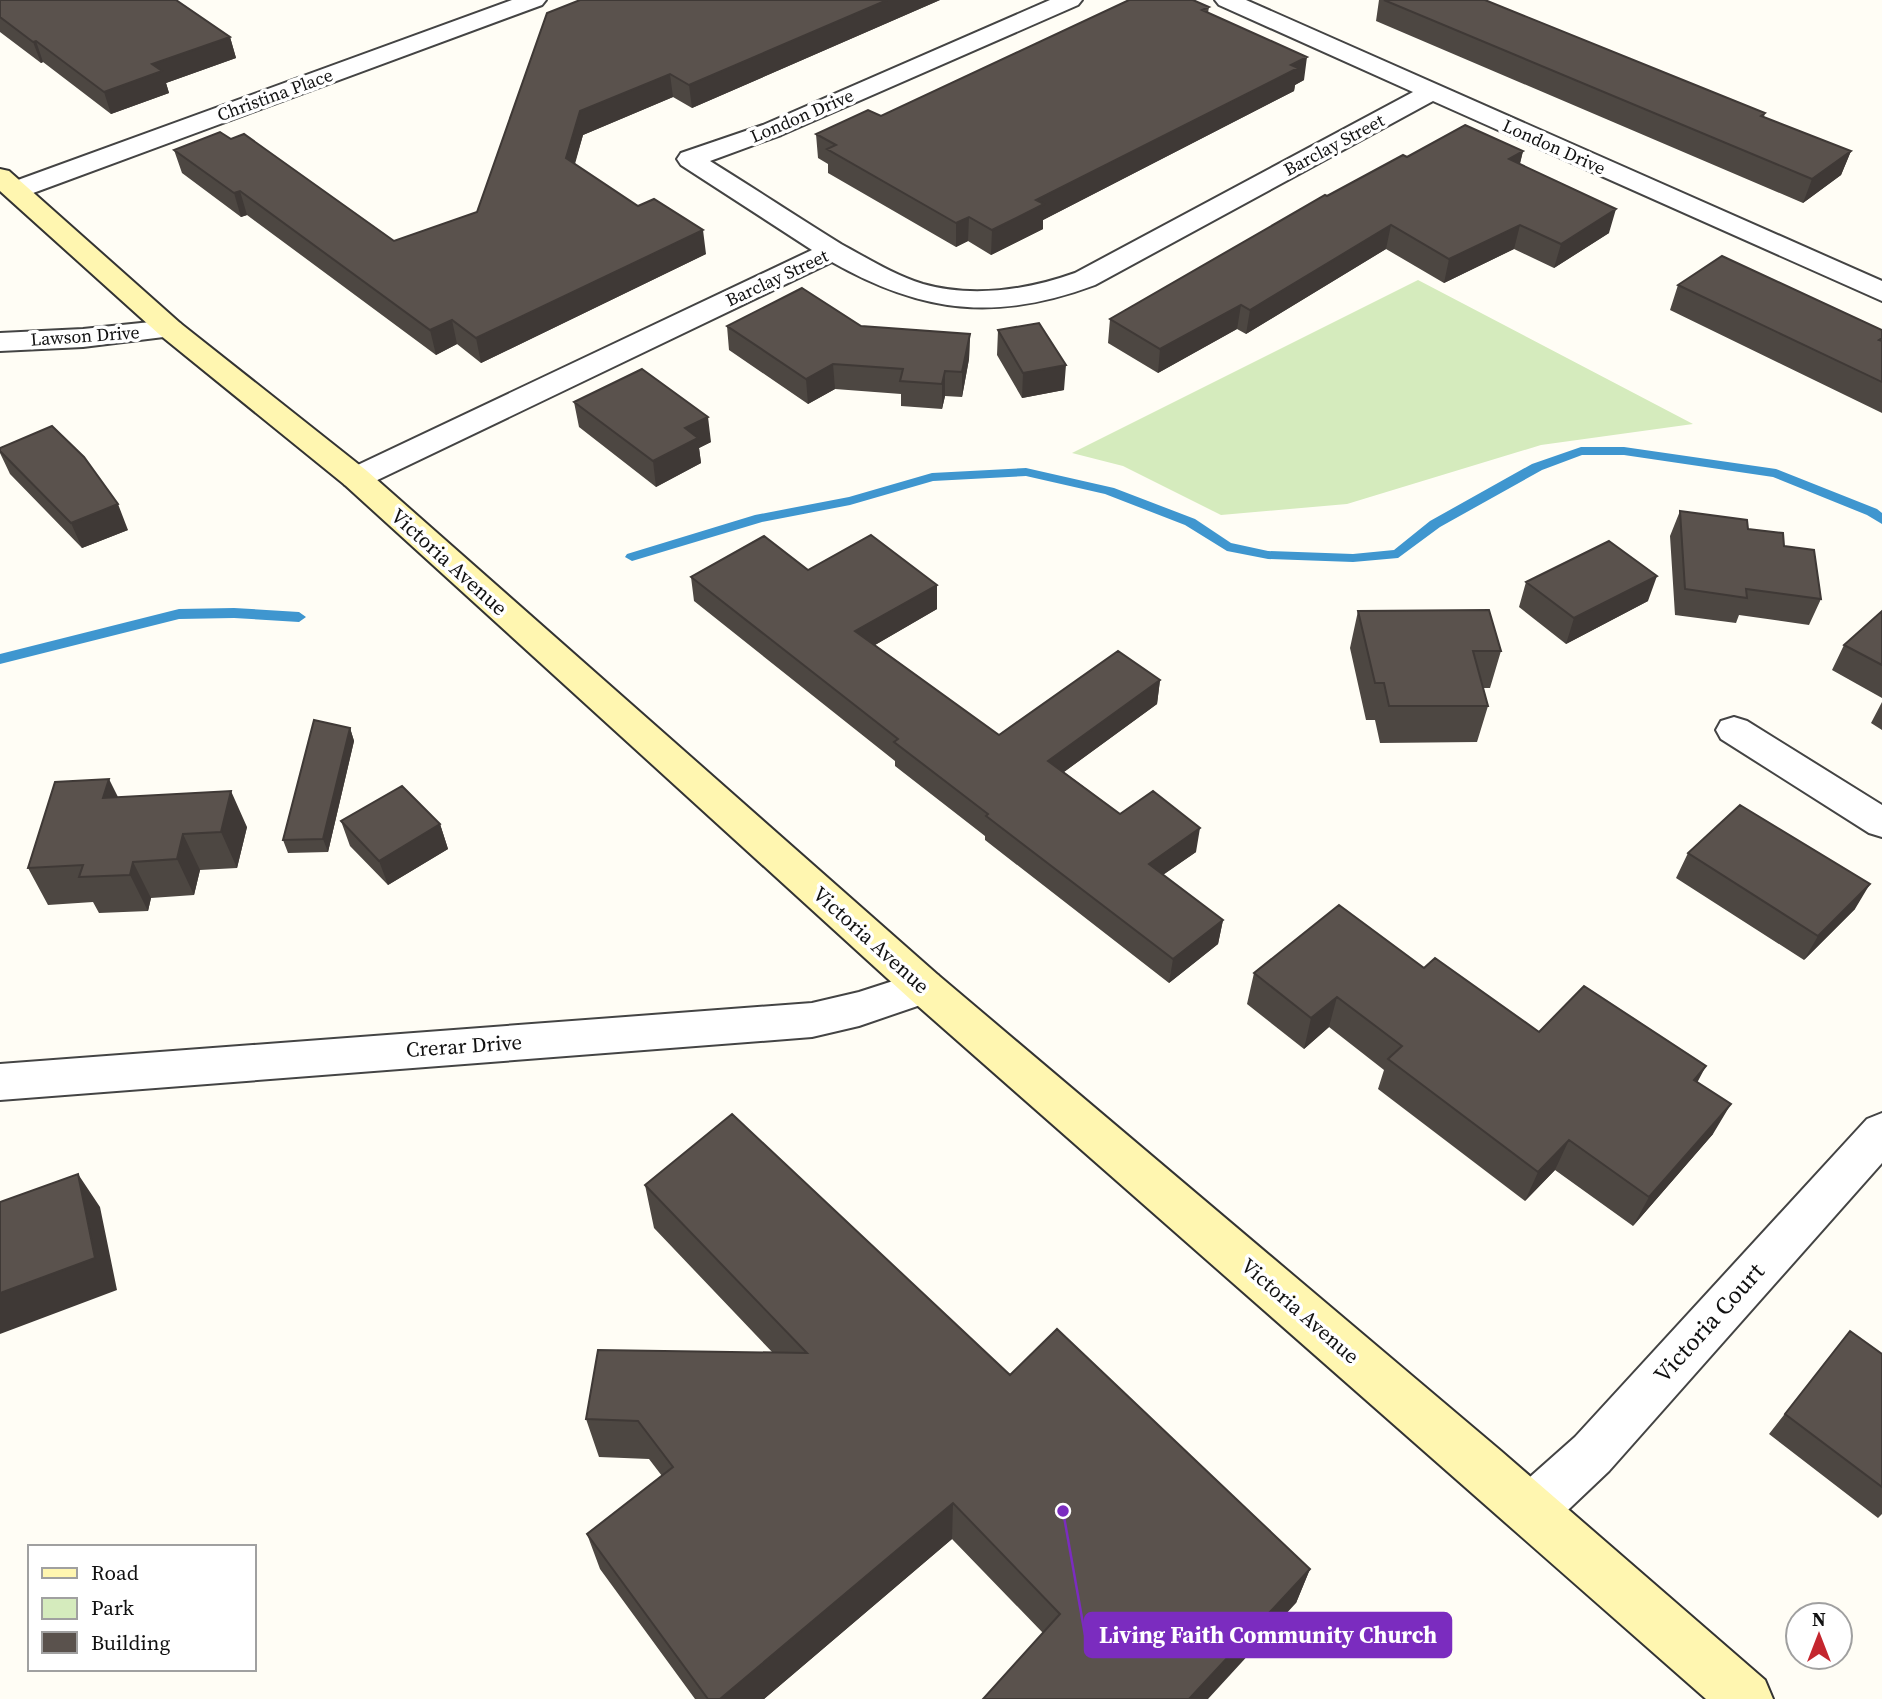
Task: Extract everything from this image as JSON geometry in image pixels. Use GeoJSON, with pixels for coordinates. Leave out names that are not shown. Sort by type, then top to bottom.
{"type":"FeatureCollection","features":[{"type":"Feature","properties":{"kind":"street","name":"Christina Place"},"geometry":{"type":"LineString","coordinates":[[8,184],[534,0]]}},
{"type":"Feature","properties":{"kind":"street","name":"London Drive"},"geometry":{"type":"LineString","coordinates":[[834,250],[690,159],[772,130],[1070,0]]}},
{"type":"Feature","properties":{"kind":"street","name":"London Drive"},"geometry":{"type":"LineString","coordinates":[[1227,0],[1430,93],[1882,292]]}},
{"type":"Feature","properties":{"kind":"street","name":"Barclay Street"},"geometry":{"type":"LineString","coordinates":[[356,478],[834,250],[898,284],[959,298],[1010,297],[1067,287],[1430,93]]}},
{"type":"Feature","properties":{"kind":"street","name":"Victoria Avenue"},"geometry":{"type":"LineString","coordinates":[[8,184],[170,329],[356,478],[924,987],[1746,1699]]}},
{"type":"Feature","properties":{"kind":"street","name":"Lawson Drive"},"geometry":{"type":"LineString","coordinates":[[0,342],[83,338],[170,329]]}},
{"type":"Feature","properties":{"kind":"street"},"geometry":{"type":"LineString","coordinates":[[1734,730],[1882,823]]}},
{"type":"Feature","properties":{"kind":"street","name":"Crerar Drive"},"geometry":{"type":"LineString","coordinates":[[0,1082],[812,1020],[859,1009],[924,987]]}},
{"type":"Feature","properties":{"kind":"street","name":"Victoria Court"},"geometry":{"type":"LineString","coordinates":[[1531,1510],[1592,1454],[1882,1132]]}},
{"type":"Feature","properties":{"kind":"green space"},"geometry":{"type":"Polygon","coordinates":[[[1418,280],[1693,424],[1541,445],[1347,504],[1221,515],[1123,466],[1072,453],[1418,280]]]}},
{"type":"Feature","properties":{"kind":"building"},"geometry":{"type":"Polygon","coordinates":[[[0,0],[176,0],[230,37],[152,64],[162,71],[104,92],[0,17],[0,0]]]}},
{"type":"Feature","properties":{"kind":"building"},"geometry":{"type":"Polygon","coordinates":[[[580,0],[887,0],[689,85],[670,74],[580,111],[566,158],[638,206],[654,199],[703,230],[476,338],[452,320],[430,330],[240,191],[234,193],[174,150],[220,132],[231,139],[244,134],[394,241],[477,212],[547,13],[580,0]]]}},
{"type":"Feature","properties":{"kind":"building"},"geometry":{"type":"Polygon","coordinates":[[[1129,0],[1193,0],[1209,7],[1202,10],[1307,57],[1291,65],[1298,68],[1036,200],[1044,204],[992,230],[969,217],[956,223],[827,149],[836,145],[816,134],[868,110],[881,116],[1129,0]]]}},
{"type":"Feature","properties":{"kind":"building"},"geometry":{"type":"Polygon","coordinates":[[[1384,0],[1485,0],[1765,113],[1761,116],[1851,151],[1812,179],[1384,0]]]}},
{"type":"Feature","properties":{"kind":"building"},"geometry":{"type":"Polygon","coordinates":[[[1465,125],[1523,151],[1509,159],[1616,209],[1561,244],[1520,225],[1449,259],[1391,225],[1250,310],[1241,305],[1160,349],[1110,319],[1325,195],[1403,155],[1407,157],[1465,125]]]}},
{"type":"Feature","properties":{"kind":"building"},"geometry":{"type":"Polygon","coordinates":[[[1722,256],[1882,330],[1882,338],[1879,340],[1882,341],[1882,382],[1678,285],[1722,256]]]}},
{"type":"Feature","properties":{"kind":"building"},"geometry":{"type":"Polygon","coordinates":[[[802,288],[861,326],[970,334],[962,372],[945,371],[942,384],[900,381],[903,369],[833,364],[806,379],[727,326],[802,288]]]}},
{"type":"Feature","properties":{"kind":"building"},"geometry":{"type":"Polygon","coordinates":[[[1039,323],[1066,365],[1023,373],[998,330],[1039,323]]]}},
{"type":"Feature","properties":{"kind":"building"},"geometry":{"type":"Polygon","coordinates":[[[642,369],[708,417],[685,428],[698,438],[653,461],[574,402],[642,369]]]}},
{"type":"Feature","properties":{"kind":"building"},"geometry":{"type":"Polygon","coordinates":[[[52,426],[84,457],[118,504],[71,523],[0,451],[0,448],[52,426]]]}},
{"type":"Feature","properties":{"kind":"building"},"geometry":{"type":"Polygon","coordinates":[[[1680,511],[1747,520],[1748,529],[1783,533],[1784,546],[1814,550],[1821,599],[1746,589],[1747,598],[1685,589],[1680,511]]]}},
{"type":"Feature","properties":{"kind":"building"},"geometry":{"type":"Polygon","coordinates":[[[871,535],[937,585],[855,631],[999,735],[1118,651],[1160,680],[1048,761],[1120,814],[1153,791],[1200,828],[1149,864],[1223,920],[1173,959],[986,816],[988,814],[894,742],[898,739],[691,577],[764,536],[808,570],[871,535]]]}},
{"type":"Feature","properties":{"kind":"building"},"geometry":{"type":"Polygon","coordinates":[[[1609,541],[1657,576],[1574,618],[1526,582],[1609,541]]]}},
{"type":"Feature","properties":{"kind":"building"},"geometry":{"type":"Polygon","coordinates":[[[1489,610],[1501,651],[1473,651],[1488,706],[1389,706],[1384,683],[1375,683],[1358,611],[1489,610]]]}},
{"type":"Feature","properties":{"kind":"building"},"geometry":{"type":"Polygon","coordinates":[[[1882,611],[1882,665],[1844,645],[1882,611]]]}},
{"type":"Feature","properties":{"kind":"building"},"geometry":{"type":"Polygon","coordinates":[[[314,720],[350,728],[323,839],[283,840],[314,720]]]}},
{"type":"Feature","properties":{"kind":"building"},"geometry":{"type":"Polygon","coordinates":[[[109,779],[103,798],[231,791],[221,832],[183,834],[177,859],[133,862],[130,875],[79,877],[83,865],[28,868],[55,782],[109,779]]]}},
{"type":"Feature","properties":{"kind":"building"},"geometry":{"type":"Polygon","coordinates":[[[402,786],[440,824],[379,861],[341,821],[402,786]]]}},
{"type":"Feature","properties":{"kind":"building"},"geometry":{"type":"Polygon","coordinates":[[[1740,805],[1870,884],[1818,936],[1688,853],[1740,805]]]}},
{"type":"Feature","properties":{"kind":"building"},"geometry":{"type":"Polygon","coordinates":[[[1339,905],[1424,968],[1435,958],[1539,1032],[1584,986],[1706,1066],[1694,1080],[1731,1104],[1649,1197],[1569,1140],[1538,1172],[1388,1059],[1402,1046],[1337,997],[1311,1018],[1254,973],[1339,905]]]}},
{"type":"Feature","properties":{"kind":"building"},"geometry":{"type":"Polygon","coordinates":[[[732,1114],[1010,1375],[1057,1329],[1310,1569],[1189,1699],[983,1699],[1060,1614],[953,1503],[720,1699],[708,1699],[587,1534],[673,1467],[638,1421],[586,1419],[598,1350],[807,1353],[645,1185],[732,1114]]]}},
{"type":"Feature","properties":{"kind":"building"},"geometry":{"type":"Polygon","coordinates":[[[78,1174],[95,1258],[0,1293],[0,1202],[78,1174]]]}},
{"type":"Feature","properties":{"kind":"building"},"geometry":{"type":"Polygon","coordinates":[[[1850,1331],[1882,1354],[1882,1487],[1785,1414],[1850,1331]]]}},
{"type":"Feature","properties":{"kind":"waterway"},"geometry":{"type":"LineString","coordinates":[[632,557],[760,518],[850,501],[932,477],[1026,472],[1109,491],[1190,522],[1227,547],[1268,555],[1353,558],[1398,554],[1435,524],[1537,467],[1581,451],[1624,451],[1776,473],[1872,512],[1882,520]]}},
{"type":"Feature","properties":{"kind":"waterway"},"geometry":{"type":"LineString","coordinates":[[0,659],[179,614],[234,613],[299,617]]}},
{"type":"Feature","properties":{"kind":"place","name":"Living Faith Community Church"},"geometry":{"type":"Point","coordinates":[1063,1511]}}]}
